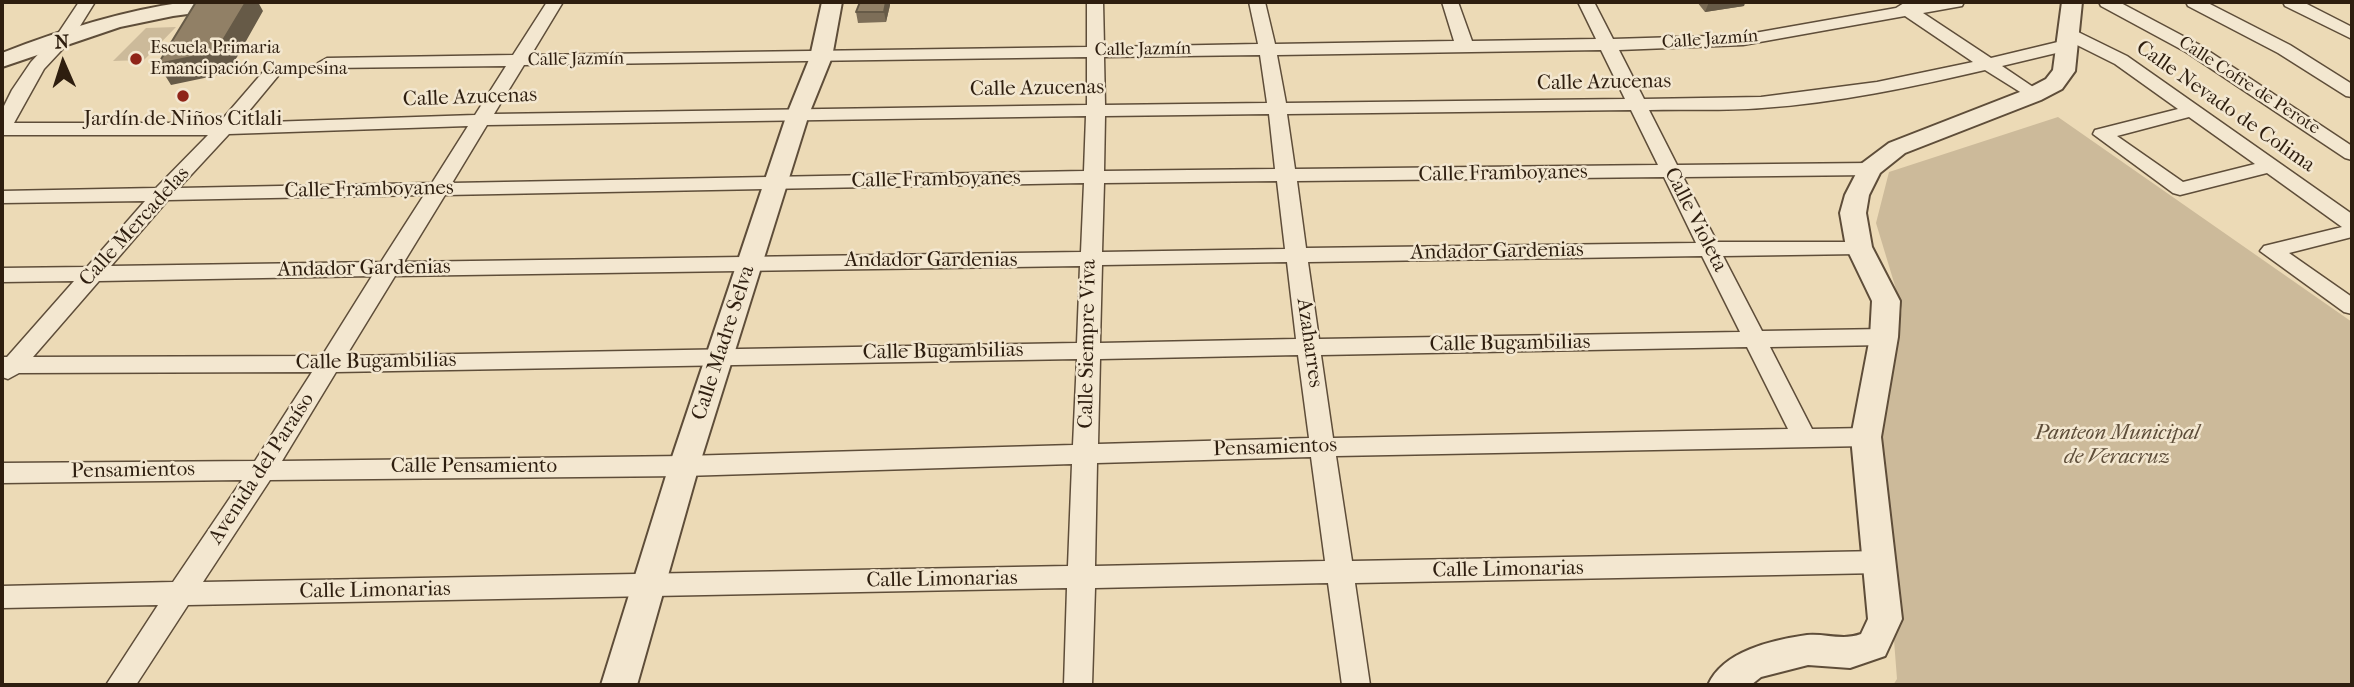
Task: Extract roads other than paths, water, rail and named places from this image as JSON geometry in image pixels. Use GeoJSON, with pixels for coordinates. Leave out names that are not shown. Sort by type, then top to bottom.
{"type":"FeatureCollection","features":[{"type":"Feature","properties":{"kind":"street"},"geometry":{"type":"LineString","coordinates":[[2,129],[21,90],[37,66],[66,35],[87,2]]}},
{"type":"Feature","properties":{"kind":"street"},"geometry":{"type":"LineString","coordinates":[[2,61],[66,35],[148,15],[232,2]]}},
{"type":"Feature","properties":{"kind":"street","name":"Avenida del Paraíso"},"geometry":{"type":"LineString","coordinates":[[120,685],[264,468],[555,2]]}},
{"type":"Feature","properties":{"kind":"street","name":"Calle Madre Selva"},"geometry":{"type":"LineString","coordinates":[[619,685],[684,466],[798,114],[821,57],[832,2]]}},
{"type":"Feature","properties":{"kind":"street","name":"Calle Siempre Viva"},"geometry":{"type":"LineString","coordinates":[[1078,685],[1084,579],[1087,350],[1096,111],[1095,2]]}},
{"type":"Feature","properties":{"kind":"street","name":"Azaharres"},"geometry":{"type":"LineString","coordinates":[[1257,2],[1269,49],[1278,109],[1356,685]]}},
{"type":"Feature","properties":{"kind":"street"},"geometry":{"type":"LineString","coordinates":[[1450,2],[1465,47]]}},
{"type":"Feature","properties":{"kind":"street","name":"Calle Violeta"},"geometry":{"type":"LineString","coordinates":[[1586,2],[1804,438]]}},
{"type":"Feature","properties":{"kind":"street","name":"Calle Jazmín"},"geometry":{"type":"LineString","coordinates":[[327,63],[1608,45],[1743,40],[1902,6],[1956,2]]}},
{"type":"Feature","properties":{"kind":"street"},"geometry":{"type":"LineString","coordinates":[[1726,685],[1751,664],[1808,650],[1850,653],[1873,645],[1885,619],[1866,437],[1884,337],[1886,302],[1859,247],[1853,213],[1857,195],[1870,169],[1897,148],[2033,95],[2054,84],[2063,71],[2072,2]]}},
{"type":"Feature","properties":{"kind":"street","name":"Calle Cofre de Perote"},"geometry":{"type":"LineString","coordinates":[[2107,2],[2192,48],[2352,154]]}},
{"type":"Feature","properties":{"kind":"street"},"geometry":{"type":"LineString","coordinates":[[2194,2],[2284,49],[2352,92]]}},
{"type":"Feature","properties":{"kind":"street"},"geometry":{"type":"LineString","coordinates":[[2291,2],[2352,34]]}},
{"type":"Feature","properties":{"kind":"street"},"geometry":{"type":"LineString","coordinates":[[1902,6],[2033,95]]}},
{"type":"Feature","properties":{"kind":"street","name":"Calle Azucenas"},"geometry":{"type":"LineString","coordinates":[[2,129],[224,129],[481,120],[798,114],[1760,103],[1806,99],[1989,65],[2067,39]]}},
{"type":"Feature","properties":{"kind":"street","name":"Calle Nevado de Colima"},"geometry":{"type":"LineString","coordinates":[[2067,39],[2121,60],[2352,224]]}},
{"type":"Feature","properties":{"kind":"street","name":"Calle Mercadelas"},"geometry":{"type":"LineString","coordinates":[[6,369],[269,76]]}},
{"type":"Feature","properties":{"kind":"street"},"geometry":{"type":"LineString","coordinates":[[2192,111],[2102,134],[2180,189],[2270,166]]}},
{"type":"Feature","properties":{"kind":"street","name":"Calle Framboyanes"},"geometry":{"type":"LineString","coordinates":[[2,197],[1092,177],[1870,169]]}},
{"type":"Feature","properties":{"kind":"street"},"geometry":{"type":"LineString","coordinates":[[2352,231],[2271,251],[2352,307]]}},
{"type":"Feature","properties":{"kind":"street","name":"Andador Gardenias"},"geometry":{"type":"LineString","coordinates":[[2,275],[1859,247]]}},
{"type":"Feature","properties":{"kind":"street","name":"Calle Bugambilias"},"geometry":{"type":"LineString","coordinates":[[6,369],[1884,337]]}},
{"type":"Feature","properties":{"kind":"street","name":"Pensamientos"},"geometry":{"type":"LineString","coordinates":[[684,466],[1322,447],[1866,437]]}},
{"type":"Feature","properties":{"kind":"street","name":"Calle Pensamiento"},"geometry":{"type":"LineString","coordinates":[[264,468],[684,466]]}},
{"type":"Feature","properties":{"kind":"street","name":"Pensamientos"},"geometry":{"type":"LineString","coordinates":[[2,473],[264,468]]}},
{"type":"Feature","properties":{"kind":"street","name":"Calle Limonarias"},"geometry":{"type":"LineString","coordinates":[[2,597],[178,596],[650,584],[1084,579],[1881,562]]}},
{"type":"Feature","properties":{"kind":"place","name":"Escuela Primaria Emancipación Campesina"},"geometry":{"type":"Point","coordinates":[136,59]}},
{"type":"Feature","properties":{"kind":"place","name":"Jardín de Niños Citlali"},"geometry":{"type":"Point","coordinates":[183,96]}},
{"type":"Feature","properties":{"kind":"park label","name":"Panteon Municipal de Veracruz"},"geometry":{"type":"Point","coordinates":[2117,446]}}]}
